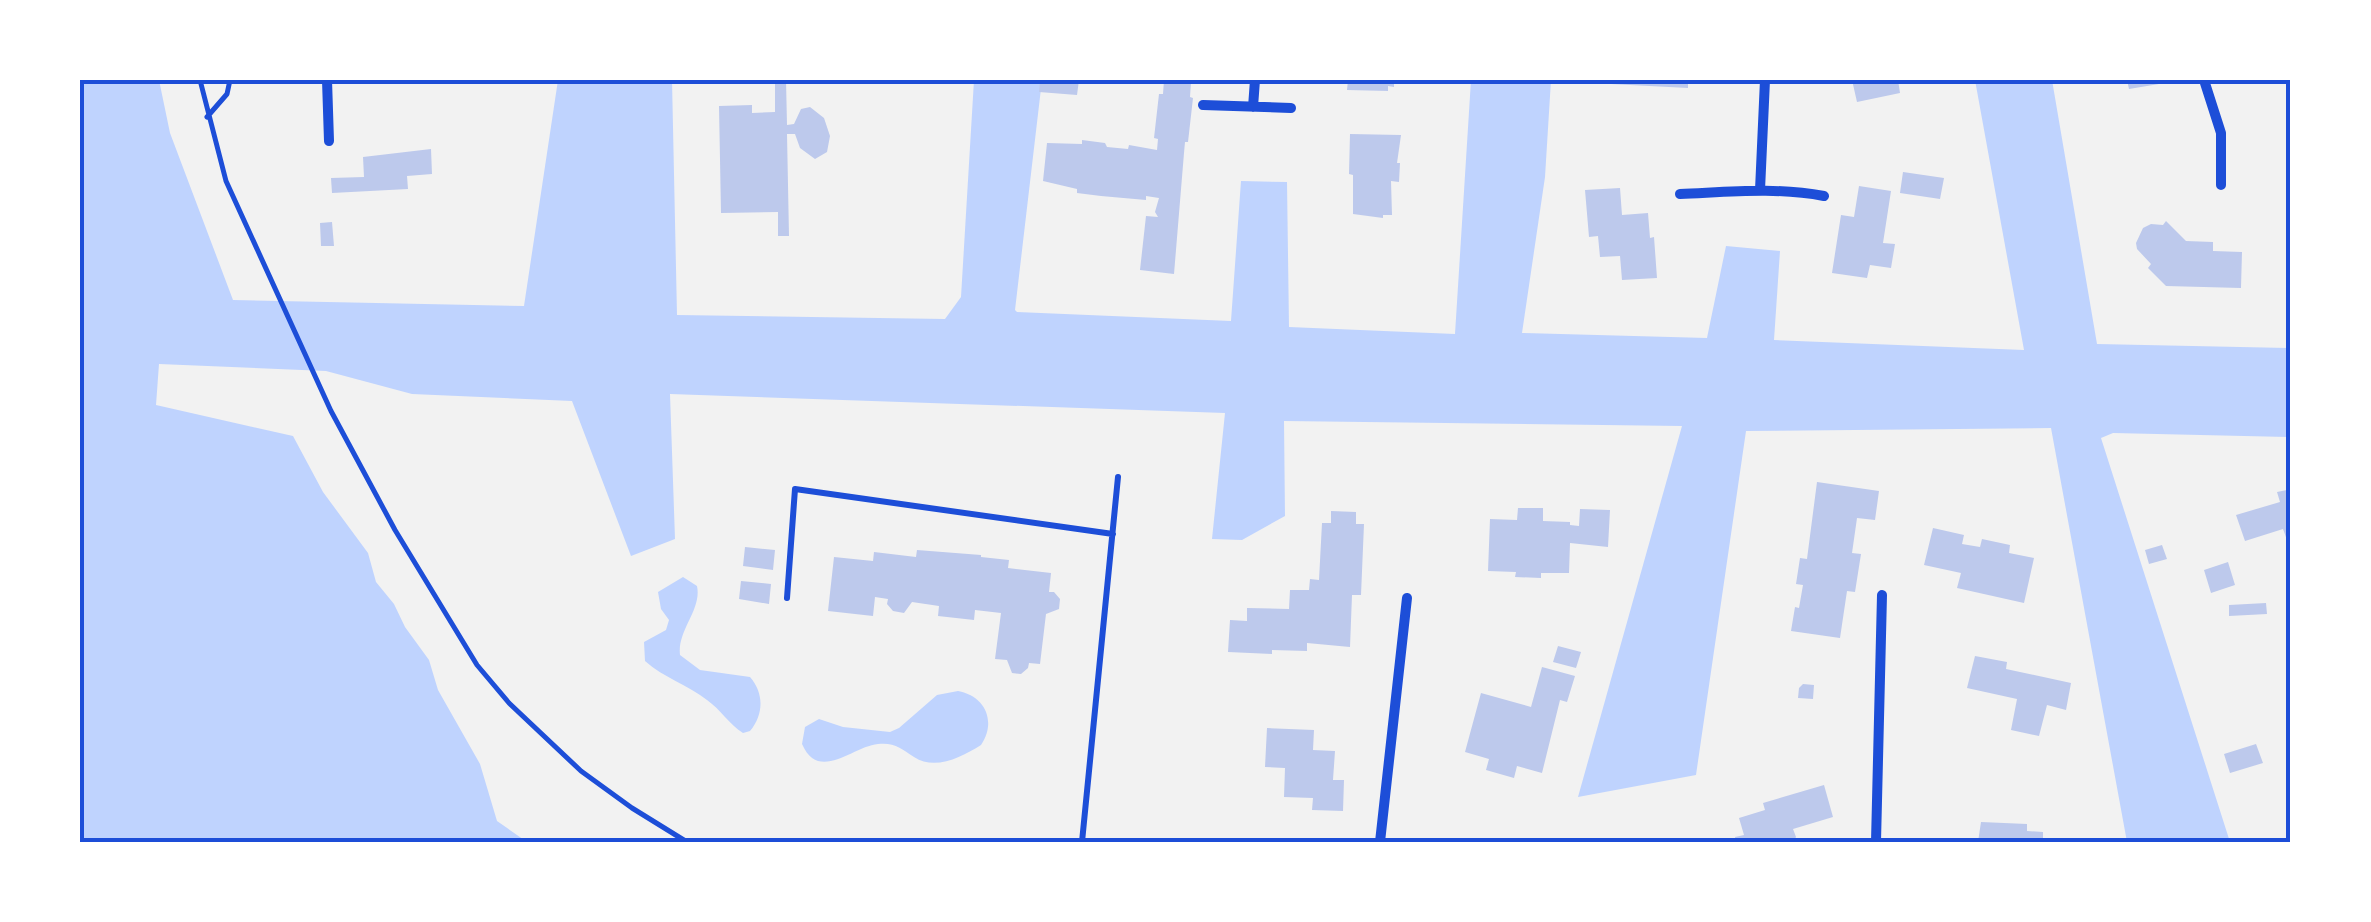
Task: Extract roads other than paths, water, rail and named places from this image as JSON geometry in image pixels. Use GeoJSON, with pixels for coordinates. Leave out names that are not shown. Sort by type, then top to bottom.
{"type":"FeatureCollection","features":[{"type":"Feature","properties":{"kind":"street"},"geometry":{"type":"LineString","coordinates":[[327,80],[330,141]]}},
{"type":"Feature","properties":{"kind":"street"},"geometry":{"type":"LineString","coordinates":[[1253,107],[1254,80]]}},
{"type":"Feature","properties":{"kind":"street"},"geometry":{"type":"LineString","coordinates":[[1760,190],[1766,80]]}},
{"type":"Feature","properties":{"kind":"street"},"geometry":{"type":"LineString","coordinates":[[2204,80],[2220,133],[2221,185]]}},
{"type":"Feature","properties":{"kind":"street"},"geometry":{"type":"LineString","coordinates":[[1203,105],[1291,108]]}},
{"type":"Feature","properties":{"kind":"street"},"geometry":{"type":"LineString","coordinates":[[1680,194],[1760,190],[1824,196]]}},
{"type":"Feature","properties":{"kind":"street"},"geometry":{"type":"LineString","coordinates":[[1876,842],[1882,595]]}},
{"type":"Feature","properties":{"kind":"street"},"geometry":{"type":"LineString","coordinates":[[1380,842],[1407,598]]}},
{"type":"Feature","properties":{"kind":"lane"},"geometry":{"type":"LineString","coordinates":[[1082,842],[1118,477]]}},
{"type":"Feature","properties":{"kind":"lane"},"geometry":{"type":"LineString","coordinates":[[787,598],[796,489],[1113,534]]}},
{"type":"Feature","properties":{"kind":"water"},"geometry":{"type":"Polygon","coordinates":[[[80,80],[159,80],[170,133],[233,300],[524,306],[558,80],[672,80],[677,315],[945,319],[961,297],[974,80],[1042,80],[1017,312],[1231,321],[1241,181],[1287,182],[1289,327],[1455,334],[1471,80],[1551,80],[1545,177],[1522,333],[1707,338],[1726,246],[1780,251],[1774,340],[2024,350],[1975,80],[2052,80],[2097,344],[2291,348],[2291,437],[2113,433],[2101,438],[2230,842],[2127,842],[2051,428],[1746,431],[1696,775],[1578,797],[1682,426],[1284,421],[1285,516],[1242,540],[1212,539],[1225,413],[670,394],[675,539],[631,556],[572,401],[412,394],[326,371],[159,364],[156,405],[293,436],[323,492],[368,553],[376,582],[429,660],[438,690],[480,764],[497,821],[527,842],[80,842],[80,80]]]}},
{"type":"Feature","properties":{"kind":"water"},"geometry":{"type":"Polygon","coordinates":[[[683,577],[697,586],[698,595],[682,637],[680,655],[700,670],[750,677],[761,704],[750,731],[743,733],[707,700],[645,661],[644,642],[666,630],[669,620],[661,609],[658,592],[683,577]]]}},
{"type":"Feature","properties":{"kind":"water"},"geometry":{"type":"Polygon","coordinates":[[[958,691],[981,704],[988,727],[981,745],[948,761],[922,761],[884,744],[827,762],[818,761],[802,744],[805,727],[819,719],[843,727],[890,732],[937,695],[958,691]]]}}]}
